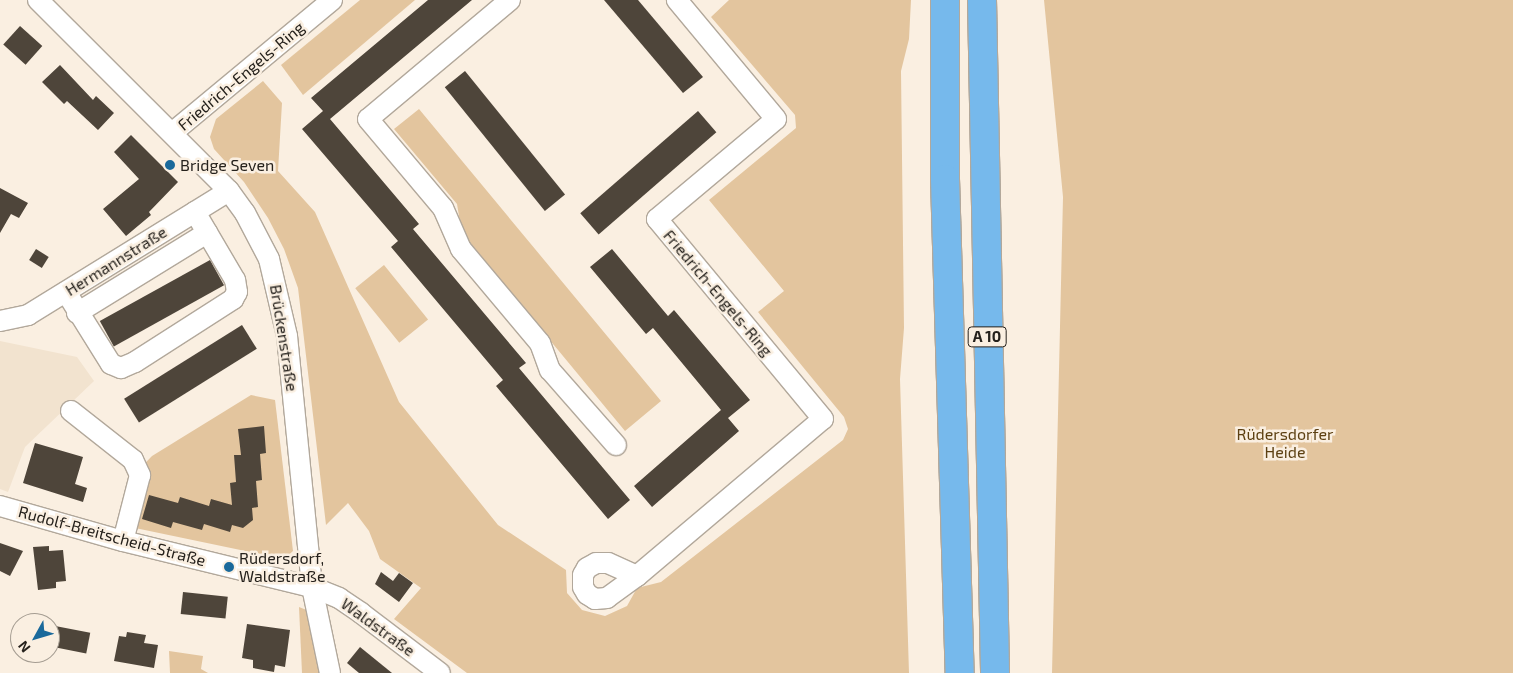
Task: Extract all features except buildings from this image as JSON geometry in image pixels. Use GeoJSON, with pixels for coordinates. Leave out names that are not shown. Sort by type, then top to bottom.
{"type":"FeatureCollection","features":[{"type":"Feature","properties":{"kind":"highway","name":"A 10"},"geometry":{"type":"LineString","coordinates":[[945,0],[945,179],[960,673]]}},
{"type":"Feature","properties":{"kind":"highway","name":"A 10"},"geometry":{"type":"LineString","coordinates":[[982,0],[995,673]]}},
{"type":"Feature","properties":{"kind":"street","name":"Brückenstraße"},"geometry":{"type":"LineString","coordinates":[[38,0],[229,191],[245,212],[269,259],[283,309],[312,587],[330,673]]}},
{"type":"Feature","properties":{"kind":"street","name":"Friedrich-Engels-Ring"},"geometry":{"type":"LineString","coordinates":[[172,133],[332,0]]}},
{"type":"Feature","properties":{"kind":"street"},"geometry":{"type":"LineString","coordinates":[[510,0],[368,119],[443,208],[461,249],[540,343],[550,370],[616,445]]}},
{"type":"Feature","properties":{"kind":"street","name":"Friedrich-Engels-Ring"},"geometry":{"type":"LineString","coordinates":[[637,576],[822,419],[657,219],[776,119],[677,0]]}},
{"type":"Feature","properties":{"kind":"street","name":"Hermannstraße"},"geometry":{"type":"LineString","coordinates":[[0,321],[28,315],[229,191]]}},
{"type":"Feature","properties":{"kind":"street"},"geometry":{"type":"LineString","coordinates":[[66,292],[77,313],[111,364],[121,368],[135,362],[233,299],[237,292],[235,280],[194,212]]}},
{"type":"Feature","properties":{"kind":"street"},"geometry":{"type":"LineString","coordinates":[[77,313],[207,233]]}},
{"type":"Feature","properties":{"kind":"street"},"geometry":{"type":"LineString","coordinates":[[71,411],[133,460],[140,475],[123,541]]}},
{"type":"Feature","properties":{"kind":"street","name":"Rudolf-Breitscheid-Straße"},"geometry":{"type":"LineString","coordinates":[[0,506],[123,541],[312,587]]}},
{"type":"Feature","properties":{"kind":"street","name":"Waldstraße"},"geometry":{"type":"LineString","coordinates":[[312,587],[339,598],[440,673]]}},
{"type":"Feature","properties":{"kind":"shaded area"},"geometry":{"type":"Polygon","coordinates":[[[0,341],[77,357],[94,381],[25,447],[8,492],[0,489],[0,341]]]}},
{"type":"Feature","properties":{"kind":"green space"},"geometry":{"type":"Polygon","coordinates":[[[360,0],[415,0],[303,95],[281,65],[360,0]]]}},
{"type":"Feature","properties":{"kind":"green space"},"geometry":{"type":"Polygon","coordinates":[[[729,0],[911,0],[909,39],[901,71],[904,328],[900,379],[909,673],[467,673],[394,619],[421,588],[380,559],[369,531],[348,503],[326,525],[298,288],[284,249],[268,218],[244,182],[214,149],[210,137],[216,119],[263,81],[282,103],[278,171],[315,212],[399,402],[498,525],[566,570],[567,593],[582,610],[605,616],[627,606],[637,588],[661,582],[843,440],[848,429],[844,417],[758,312],[784,291],[709,200],[796,128],[795,115],[711,17],[729,0]]]}},
{"type":"Feature","properties":{"kind":"green space","name":"Rüdersdorfer Heide"},"geometry":{"type":"Polygon","coordinates":[[[1044,0],[1513,0],[1513,673],[1052,673],[1063,197],[1044,0]]]}},
{"type":"Feature","properties":{"kind":"green space"},"geometry":{"type":"Polygon","coordinates":[[[419,109],[661,401],[625,431],[462,234],[457,204],[394,129],[419,109]]]}},
{"type":"Feature","properties":{"kind":"green space"},"geometry":{"type":"Polygon","coordinates":[[[384,265],[428,319],[399,343],[355,288],[384,265]]]}},
{"type":"Feature","properties":{"kind":"green space"},"geometry":{"type":"Polygon","coordinates":[[[251,395],[275,400],[293,551],[284,559],[116,524],[130,479],[152,456],[251,395]]]}},
{"type":"Feature","properties":{"kind":"green space"},"geometry":{"type":"Polygon","coordinates":[[[299,607],[309,611],[322,673],[302,673],[299,607]]]}},
{"type":"Feature","properties":{"kind":"green space"},"geometry":{"type":"Polygon","coordinates":[[[169,651],[203,656],[201,669],[208,673],[170,673],[169,651]]]}},
{"type":"Feature","properties":{"kind":"place","name":"Bridge Seven"},"geometry":{"type":"Point","coordinates":[170,165]}},
{"type":"Feature","properties":{"kind":"place","name":"Rüdersdorf, Waldstraße"},"geometry":{"type":"Point","coordinates":[229,567]}}]}
